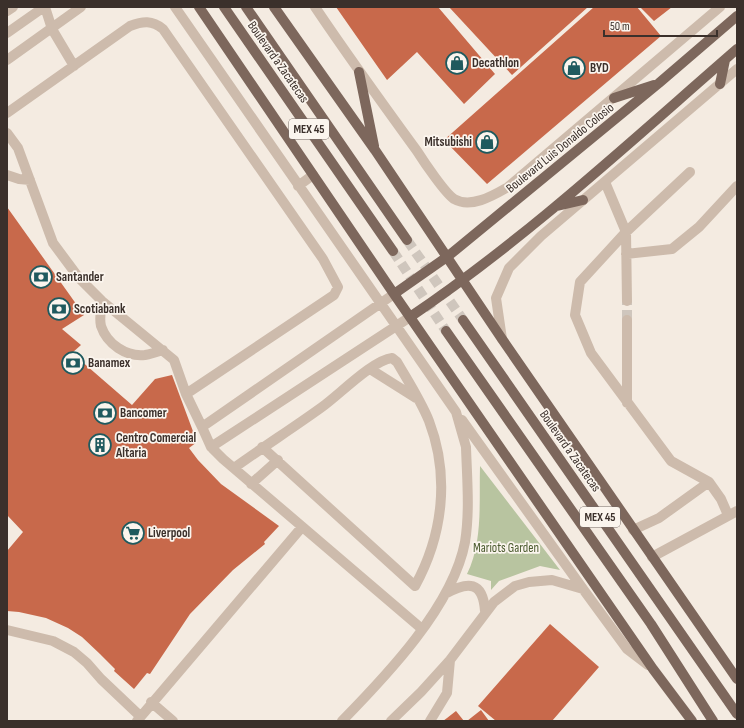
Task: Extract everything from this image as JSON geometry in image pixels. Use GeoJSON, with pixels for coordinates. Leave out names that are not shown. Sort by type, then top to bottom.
{"type":"FeatureCollection","features":[{"type":"Feature","properties":{"kind":"main road"},"geometry":{"type":"LineString","coordinates":[[199,7],[394,294],[653,669],[692,721]]}},
{"type":"Feature","properties":{"kind":"main road","name":"Boulevard a Zacatecas"},"geometry":{"type":"LineString","coordinates":[[224,7],[393,251]]}},
{"type":"Feature","properties":{"kind":"main road","name":"Boulevard a Zacatecas"},"geometry":{"type":"LineString","coordinates":[[246,7],[407,240]]}},
{"type":"Feature","properties":{"kind":"main road"},"geometry":{"type":"LineString","coordinates":[[274,7],[375,150],[502,339],[737,679]]}},
{"type":"Feature","properties":{"kind":"main road","name":"Boulevard Luis Donaldo Colosio"},"geometry":{"type":"LineString","coordinates":[[394,294],[447,257],[659,83],[737,16]]}},
{"type":"Feature","properties":{"kind":"main road"},"geometry":{"type":"LineString","coordinates":[[410,317],[463,281],[555,207],[737,49]]}},
{"type":"Feature","properties":{"kind":"main road"},"geometry":{"type":"LineString","coordinates":[[720,84],[725,60]]}},
{"type":"Feature","properties":{"kind":"main road"},"geometry":{"type":"LineString","coordinates":[[359,72],[375,150]]}},
{"type":"Feature","properties":{"kind":"main road"},"geometry":{"type":"LineString","coordinates":[[614,98],[659,83]]}},
{"type":"Feature","properties":{"kind":"main road"},"geometry":{"type":"LineString","coordinates":[[555,207],[583,200]]}},
{"type":"Feature","properties":{"kind":"main road","name":"Boulevard a Zacatecas"},"geometry":{"type":"LineString","coordinates":[[463,320],[737,714]]}},
{"type":"Feature","properties":{"kind":"main road","name":"MEX 45"},"geometry":{"type":"LineString","coordinates":[[446,331],[651,624],[713,721]]}},
{"type":"Feature","properties":{"kind":"street"},"geometry":{"type":"LineString","coordinates":[[7,11],[13,7]]}},
{"type":"Feature","properties":{"kind":"street"},"geometry":{"type":"LineString","coordinates":[[7,33],[45,7],[52,29],[74,66]]}},
{"type":"Feature","properties":{"kind":"street"},"geometry":{"type":"LineString","coordinates":[[7,60],[81,7]]}},
{"type":"Feature","properties":{"kind":"street"},"geometry":{"type":"LineString","coordinates":[[175,7],[380,304],[583,589],[627,649],[653,669]]}},
{"type":"Feature","properties":{"kind":"street"},"geometry":{"type":"LineString","coordinates":[[315,7],[359,72]]}},
{"type":"Feature","properties":{"kind":"street","name":"Boulevard Luis Donaldo Colosio"},"geometry":{"type":"LineString","coordinates":[[359,72],[424,161],[454,199],[463,202],[484,199],[508,186],[720,7]]}},
{"type":"Feature","properties":{"kind":"street"},"geometry":{"type":"LineString","coordinates":[[7,112],[130,26],[148,22],[156,24],[163,29],[323,259],[338,287],[334,295],[186,394]]}},
{"type":"Feature","properties":{"kind":"street"},"geometry":{"type":"LineString","coordinates":[[502,339],[496,298],[509,268],[526,250],[583,200],[737,69]]}},
{"type":"Feature","properties":{"kind":"street"},"geometry":{"type":"LineString","coordinates":[[7,133],[18,148],[53,243],[79,278],[102,301],[174,360],[186,394],[212,447],[251,484],[422,629]]}},
{"type":"Feature","properties":{"kind":"street"},"geometry":{"type":"LineString","coordinates":[[652,557],[732,513],[709,482],[671,461],[591,353],[575,315],[580,282],[626,232],[690,172]]}},
{"type":"Feature","properties":{"kind":"street"},"geometry":{"type":"LineString","coordinates":[[7,175],[19,179],[30,180]]}},
{"type":"Feature","properties":{"kind":"street"},"geometry":{"type":"LineString","coordinates":[[298,186],[313,175]]}},
{"type":"Feature","properties":{"kind":"street"},"geometry":{"type":"LineString","coordinates":[[605,182],[626,232],[627,301]]}},
{"type":"Feature","properties":{"kind":"street"},"geometry":{"type":"LineString","coordinates":[[626,254],[672,249],[700,227],[737,186]]}},
{"type":"Feature","properties":{"kind":"street"},"geometry":{"type":"LineString","coordinates":[[202,427],[394,294]]}},
{"type":"Feature","properties":{"kind":"street"},"geometry":{"type":"LineString","coordinates":[[102,301],[101,324],[105,334],[113,344],[122,350],[136,354],[145,355],[163,350]]}},
{"type":"Feature","properties":{"kind":"street"},"geometry":{"type":"LineString","coordinates":[[212,447],[410,317]]}},
{"type":"Feature","properties":{"kind":"street"},"geometry":{"type":"LineString","coordinates":[[627,320],[627,403]]}},
{"type":"Feature","properties":{"kind":"street"},"geometry":{"type":"LineString","coordinates":[[234,468],[262,447],[323,406],[370,369],[386,359],[392,358],[397,362],[429,420],[438,449],[442,477],[440,512],[436,532],[428,560],[415,586],[262,447]]}},
{"type":"Feature","properties":{"kind":"street"},"geometry":{"type":"LineString","coordinates":[[370,369],[418,399]]}},
{"type":"Feature","properties":{"kind":"street"},"geometry":{"type":"LineString","coordinates":[[347,720],[386,675],[422,629],[445,594],[456,570],[465,544],[468,511],[466,447],[456,412]]}},
{"type":"Feature","properties":{"kind":"street"},"geometry":{"type":"LineString","coordinates":[[251,484],[278,460]]}},
{"type":"Feature","properties":{"kind":"street"},"geometry":{"type":"LineString","coordinates":[[633,530],[659,518],[709,482]]}},
{"type":"Feature","properties":{"kind":"street"},"geometry":{"type":"LineString","coordinates":[[7,630],[53,641],[74,652],[87,663],[139,719],[151,702],[302,527]]}},
{"type":"Feature","properties":{"kind":"street"},"geometry":{"type":"LineString","coordinates":[[391,721],[421,692],[450,660],[486,611],[515,586],[529,582],[552,580],[583,589]]}},
{"type":"Feature","properties":{"kind":"street"},"geometry":{"type":"LineString","coordinates":[[445,594],[462,586],[469,585],[476,587],[482,592],[486,611]]}},
{"type":"Feature","properties":{"kind":"street"},"geometry":{"type":"LineString","coordinates":[[430,721],[447,692],[450,660]]}},
{"type":"Feature","properties":{"kind":"street"},"geometry":{"type":"LineString","coordinates":[[151,702],[173,721]]}},
{"type":"Feature","properties":{"kind":"green space","name":"Mariots Garden"},"geometry":{"type":"Polygon","coordinates":[[[480,466],[560,570],[540,566],[499,581],[491,590],[491,581],[467,574],[476,549],[478,535],[480,508],[480,466]]]}},
{"type":"Feature","properties":{"kind":"building","name":"Decathlon"},"geometry":{"type":"Polygon","coordinates":[[[336,7],[438,7],[495,74],[464,104],[417,52],[387,80],[336,7]]]}},
{"type":"Feature","properties":{"kind":"building"},"geometry":{"type":"Polygon","coordinates":[[[449,7],[588,7],[512,75],[449,7]]]}},
{"type":"Feature","properties":{"kind":"building","name":"BYD"},"geometry":{"type":"Polygon","coordinates":[[[594,7],[637,7],[661,36],[487,184],[444,140],[594,7]]]}},
{"type":"Feature","properties":{"kind":"building"},"geometry":{"type":"Polygon","coordinates":[[[640,7],[672,7],[654,21],[640,7]]]}},
{"type":"Feature","properties":{"kind":"building","name":"Centro Comercial Altaria"},"geometry":{"type":"Polygon","coordinates":[[[7,207],[84,315],[62,329],[81,345],[72,353],[132,405],[155,379],[172,375],[197,442],[189,448],[198,460],[221,484],[279,526],[264,542],[265,544],[233,570],[190,614],[150,674],[147,673],[134,689],[114,671],[115,669],[82,637],[68,628],[46,618],[7,611],[7,551],[23,532],[7,515],[7,207]]]}},
{"type":"Feature","properties":{"kind":"building"},"geometry":{"type":"Polygon","coordinates":[[[550,624],[599,667],[552,721],[496,721],[478,706],[550,624]]]}},
{"type":"Feature","properties":{"kind":"building"},"geometry":{"type":"Polygon","coordinates":[[[481,710],[489,721],[467,721],[481,710]]]}},
{"type":"Feature","properties":{"kind":"building"},"geometry":{"type":"Polygon","coordinates":[[[456,711],[464,721],[443,721],[447,718],[456,711]]]}},
{"type":"Feature","properties":{"kind":"tunnel"},"geometry":{"type":"LineString","coordinates":[[407,240],[463,320]]}},
{"type":"Feature","properties":{"kind":"tunnel"},"geometry":{"type":"LineString","coordinates":[[393,251],[446,331]]}},
{"type":"Feature","properties":{"kind":"tunnel"},"geometry":{"type":"LineString","coordinates":[[627,301],[627,320]]}},
{"type":"Feature","properties":{"kind":"place","name":"Decathlon"},"geometry":{"type":"Point","coordinates":[457,63]}},
{"type":"Feature","properties":{"kind":"place","name":"BYD"},"geometry":{"type":"Point","coordinates":[574,68]}},
{"type":"Feature","properties":{"kind":"place","name":"Mitsubishi"},"geometry":{"type":"Point","coordinates":[487,142]}},
{"type":"Feature","properties":{"kind":"place","name":"Santander"},"geometry":{"type":"Point","coordinates":[41,277]}},
{"type":"Feature","properties":{"kind":"place","name":"Scotiabank"},"geometry":{"type":"Point","coordinates":[59,309]}},
{"type":"Feature","properties":{"kind":"place","name":"Banamex"},"geometry":{"type":"Point","coordinates":[73,363]}},
{"type":"Feature","properties":{"kind":"place","name":"Bancomer"},"geometry":{"type":"Point","coordinates":[105,413]}},
{"type":"Feature","properties":{"kind":"place","name":"Centro Comercial Altaria"},"geometry":{"type":"Point","coordinates":[100,445]}},
{"type":"Feature","properties":{"kind":"place","name":"Liverpool"},"geometry":{"type":"Point","coordinates":[133,533]}}]}
